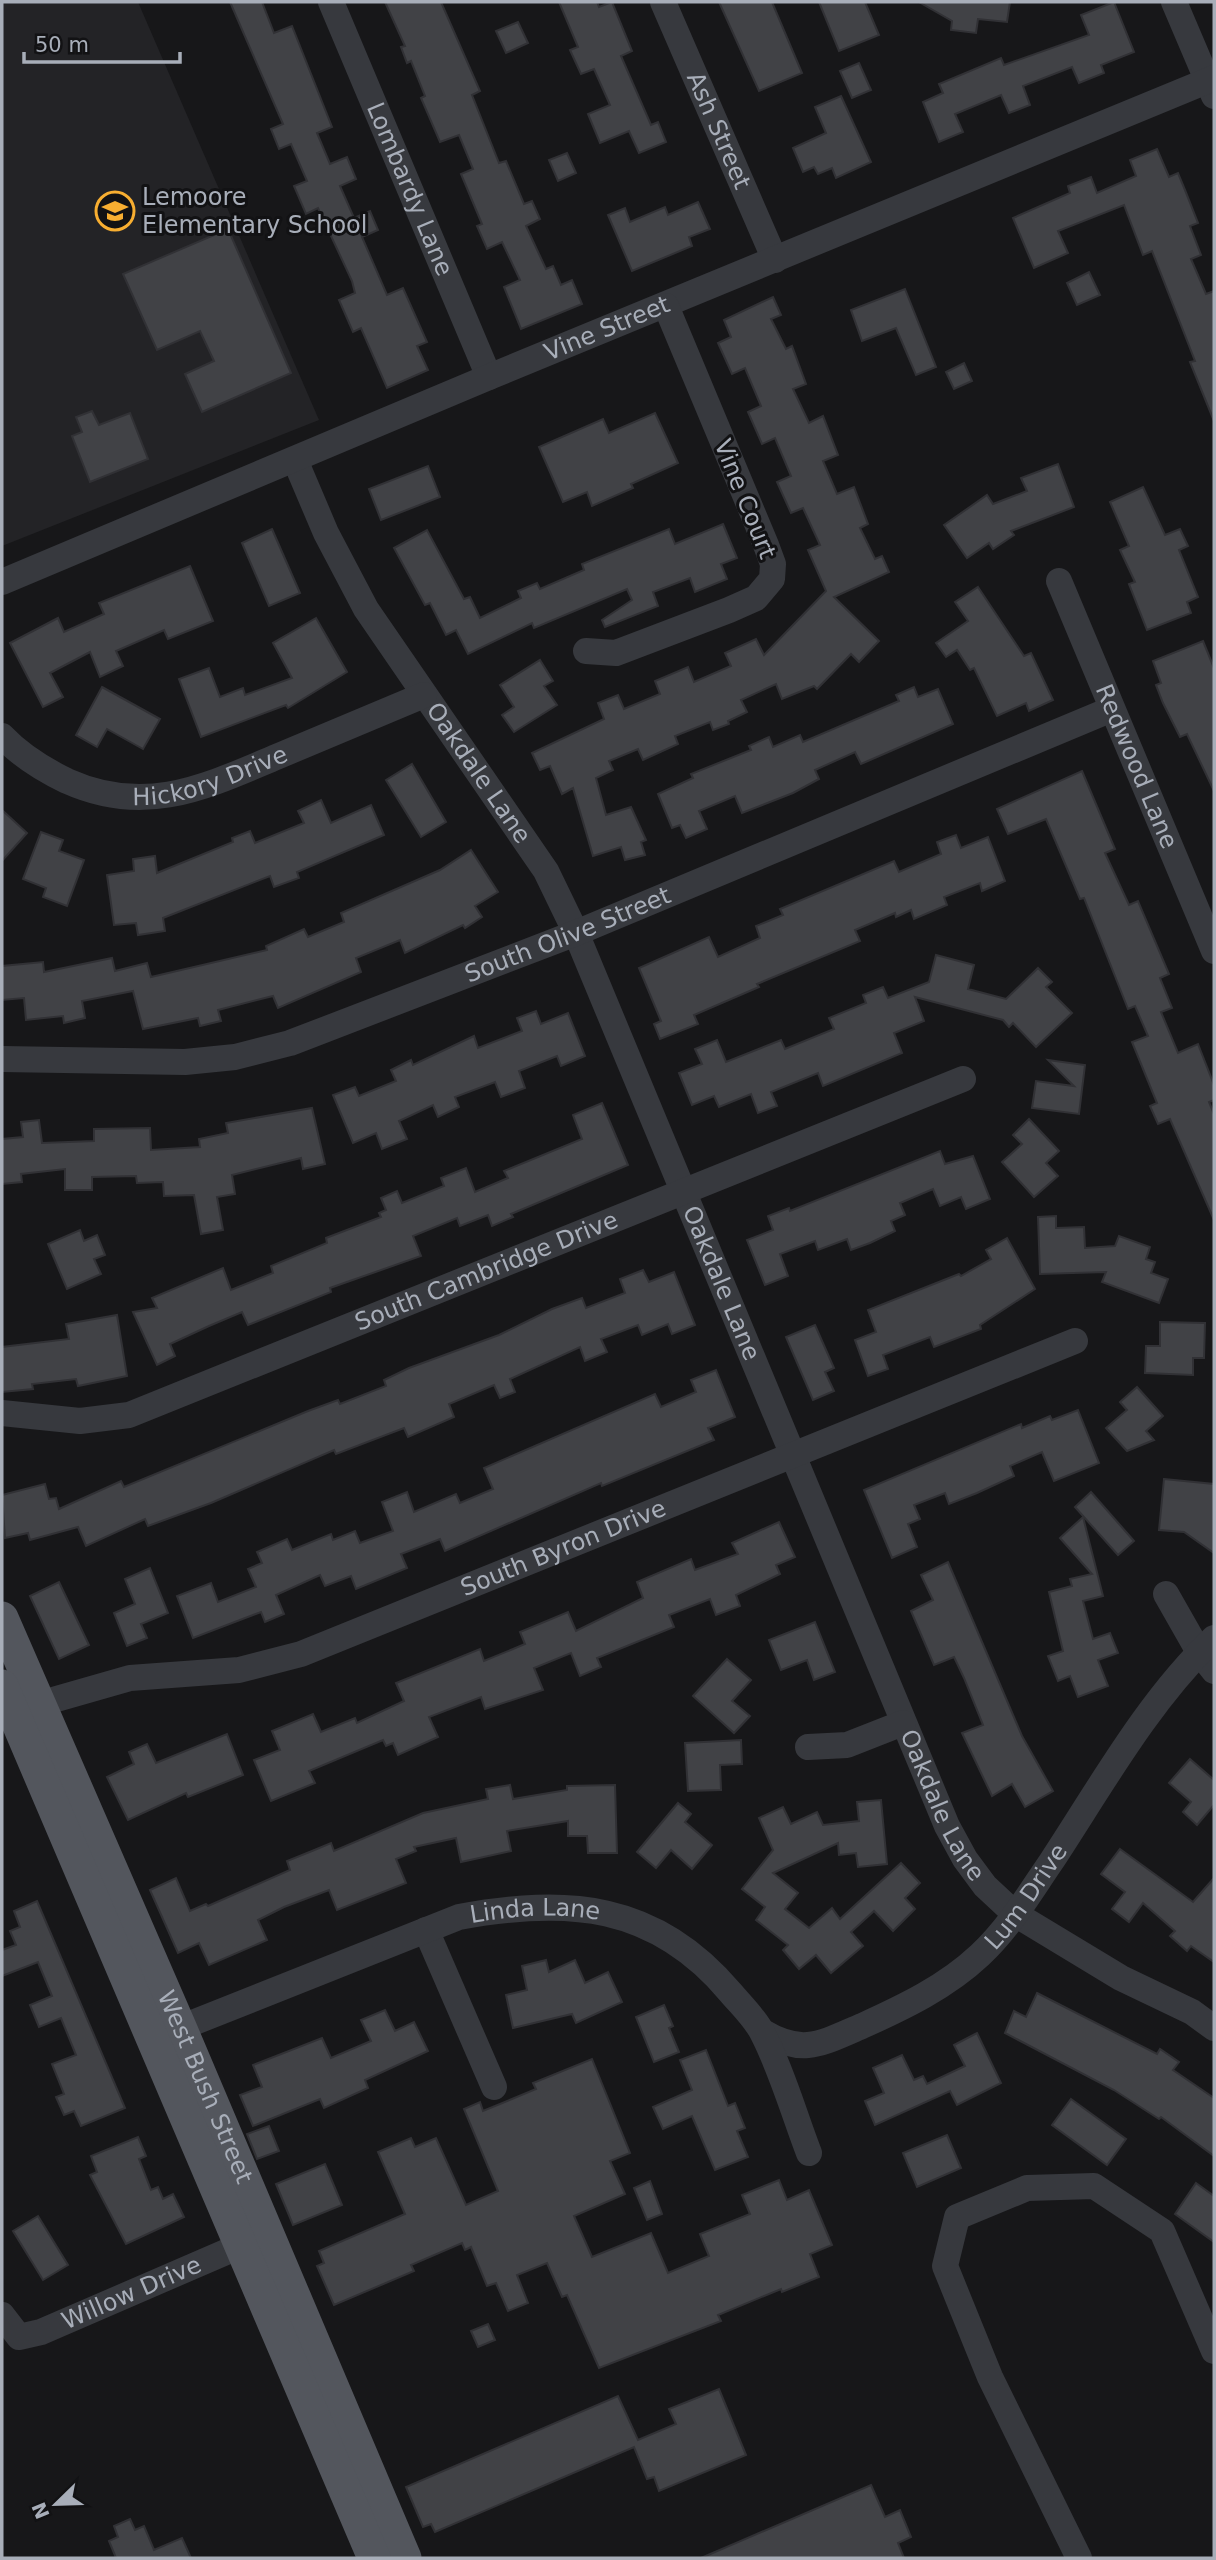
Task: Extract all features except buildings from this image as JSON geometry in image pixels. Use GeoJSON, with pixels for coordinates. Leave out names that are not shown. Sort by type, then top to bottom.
{"type":"FeatureCollection","features":[{"type":"Feature","properties":{"kind":"main road","name":"West Bush Street"},"geometry":{"type":"LineString","coordinates":[[2,1618],[19,1715]]}},
{"type":"Feature","properties":{"kind":"main road","name":"West Bush Street"},"geometry":{"type":"LineString","coordinates":[[2,1686],[19,1715],[167,2033],[255,2239],[405,2558]]}},
{"type":"Feature","properties":{"kind":"main road","name":"West Bush Street"},"geometry":{"type":"LineString","coordinates":[[255,2239],[374,2558]]}},
{"type":"Feature","properties":{"kind":"street","name":"Lombardy Lane"},"geometry":{"type":"LineString","coordinates":[[331,2],[489,377]]}},
{"type":"Feature","properties":{"kind":"street","name":"Ash Street"},"geometry":{"type":"LineString","coordinates":[[663,2],[775,260]]}},
{"type":"Feature","properties":{"kind":"street"},"geometry":{"type":"LineString","coordinates":[[1174,2],[1212,86]]}},
{"type":"Feature","properties":{"kind":"street","name":"Vine Street"},"geometry":{"type":"LineString","coordinates":[[2,582],[489,377],[1212,86]]}},
{"type":"Feature","properties":{"kind":"street","name":"Vine Court"},"geometry":{"type":"LineString","coordinates":[[586,651],[616,653],[729,610],[756,598],[772,579],[773,564],[766,545],[666,306]]}},
{"type":"Feature","properties":{"kind":"street","name":"Oakdale Lane"},"geometry":{"type":"LineString","coordinates":[[295,460],[326,533],[366,609],[546,871],[576,933],[903,1723],[947,1826],[965,1858],[985,1886],[1015,1914],[1121,1978],[1192,2012],[1214,2028]]}},
{"type":"Feature","properties":{"kind":"street","name":"Redwood Lane"},"geometry":{"type":"LineString","coordinates":[[1059,581],[1214,951]]}},
{"type":"Feature","properties":{"kind":"street","name":"Hickory Drive"},"geometry":{"type":"LineString","coordinates":[[2,736],[18,753],[41,769],[89,790],[123,798],[167,797],[207,786],[424,695]]}},
{"type":"Feature","properties":{"kind":"street","name":"South Olive Street"},"geometry":{"type":"LineString","coordinates":[[2,1059],[185,1062],[235,1057],[290,1043],[576,933],[1112,709]]}},
{"type":"Feature","properties":{"kind":"street","name":"South Cambridge Drive"},"geometry":{"type":"LineString","coordinates":[[2,1413],[80,1422],[129,1415],[963,1079]]}},
{"type":"Feature","properties":{"kind":"street","name":"South Byron Drive"},"geometry":{"type":"LineString","coordinates":[[19,1715],[130,1678],[220,1672],[277,1662],[1075,1341]]}},
{"type":"Feature","properties":{"kind":"street"},"geometry":{"type":"LineString","coordinates":[[1166,1594],[1209,1654]]}},
{"type":"Feature","properties":{"kind":"street","name":"Lum Drive"},"geometry":{"type":"LineString","coordinates":[[763,2032],[781,2043],[805,2048],[912,2003],[978,1956],[1015,1914],[1158,1701],[1209,1654]]}},
{"type":"Feature","properties":{"kind":"street"},"geometry":{"type":"LineString","coordinates":[[808,1747],[847,1745],[903,1723]]}},
{"type":"Feature","properties":{"kind":"street","name":"Linda Lane"},"geometry":{"type":"LineString","coordinates":[[167,2033],[459,1917],[493,1911],[559,1906],[599,1910],[634,1920],[680,1944],[716,1976],[763,2032],[809,2153]]}},
{"type":"Feature","properties":{"kind":"street"},"geometry":{"type":"LineString","coordinates":[[426,1930],[494,2087]]}},
{"type":"Feature","properties":{"kind":"street"},"geometry":{"type":"LineString","coordinates":[[1079,2558],[990,2377],[945,2266],[957,2217],[1027,2188],[1094,2186],[1162,2231],[1214,2351]]}},
{"type":"Feature","properties":{"kind":"street","name":"Willow Drive"},"geometry":{"type":"LineString","coordinates":[[2,2315],[19,2337],[41,2332],[255,2239]]}},
{"type":"Feature","properties":{"kind":"shaded area","name":"Lemoore Elementary School"},"geometry":{"type":"Polygon","coordinates":[[[2,2],[138,2],[319,420],[2,546],[2,2]]]}},
{"type":"Feature","properties":{"kind":"place","name":"Lemoore Elementary School"},"geometry":{"type":"Point","coordinates":[115,211]}}]}
